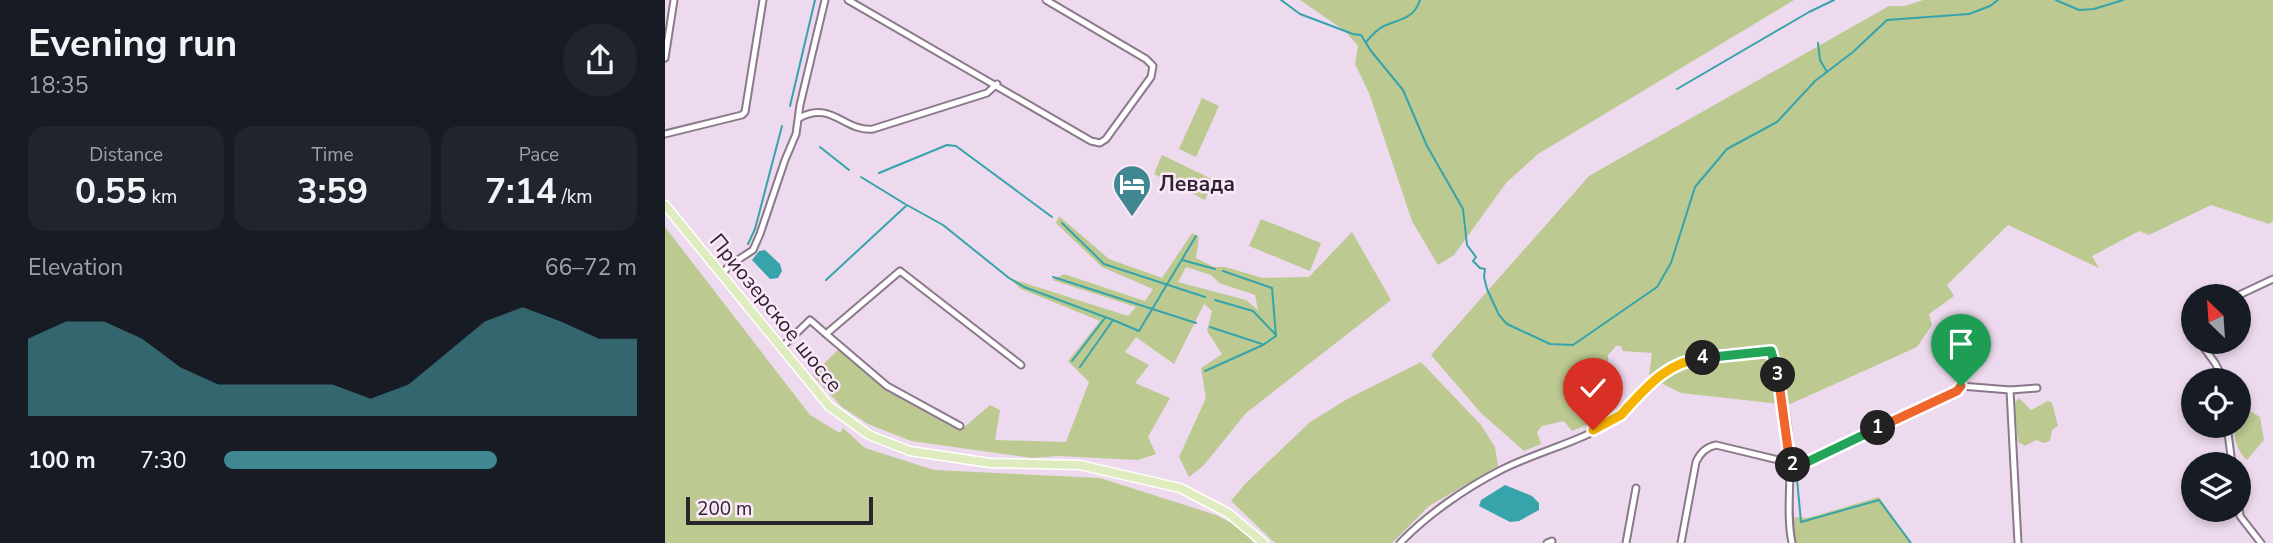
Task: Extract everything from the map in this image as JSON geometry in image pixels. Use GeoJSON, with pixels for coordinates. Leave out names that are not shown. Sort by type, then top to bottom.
{"type":"FeatureCollection","features":[{"type":"Feature","properties":{"kind":"main road","name":"Приозерское шоссе"},"geometry":{"type":"LineString","coordinates":[[665,205],[829,406],[869,435],[910,451],[990,463],[1080,465],[1155,481],[1180,488],[1210,502],[1228,513],[1264,543]]}},
{"type":"Feature","properties":{"kind":"street"},"geometry":{"type":"LineString","coordinates":[[665,58],[674,0]]}},
{"type":"Feature","properties":{"kind":"street"},"geometry":{"type":"LineString","coordinates":[[665,134],[745,112],[763,0]]}},
{"type":"Feature","properties":{"kind":"street"},"geometry":{"type":"LineString","coordinates":[[721,275],[730,265],[753,250],[796,134],[825,0]]}},
{"type":"Feature","properties":{"kind":"street"},"geometry":{"type":"LineString","coordinates":[[848,0],[1081,135],[1100,143],[1106,139],[1151,77],[1153,66],[1146,59],[1046,0]]}},
{"type":"Feature","properties":{"kind":"street"},"geometry":{"type":"LineString","coordinates":[[799,118],[804,115],[833,114],[861,130],[873,129],[988,93],[997,85]]}},
{"type":"Feature","properties":{"kind":"street"},"geometry":{"type":"LineString","coordinates":[[826,334],[900,271],[1021,365]]}},
{"type":"Feature","properties":{"kind":"street"},"geometry":{"type":"LineString","coordinates":[[2251,289],[2273,279]]}},
{"type":"Feature","properties":{"kind":"street"},"geometry":{"type":"LineString","coordinates":[[781,348],[810,320],[887,386],[960,426]]}},
{"type":"Feature","properties":{"kind":"street"},"geometry":{"type":"LineString","coordinates":[[1400,543],[1444,506],[1499,471],[1621,415],[1654,379],[1671,367],[1689,360],[1771,351],[1782,392],[1790,464],[1788,511],[1792,543]]}},
{"type":"Feature","properties":{"kind":"street"},"geometry":{"type":"LineString","coordinates":[[1681,543],[1696,462],[1707,449],[1716,445],[1790,464],[1803,464],[1957,391],[1961,386],[2010,390],[2037,388]]}},
{"type":"Feature","properties":{"kind":"street"},"geometry":{"type":"LineString","coordinates":[[2010,390],[2018,543]]}},
{"type":"Feature","properties":{"kind":"street"},"geometry":{"type":"LineString","coordinates":[[1626,543],[1636,488]]}},
{"type":"Feature","properties":{"kind":"street"},"geometry":{"type":"LineString","coordinates":[[2245,522],[2261,543]]}},
{"type":"Feature","properties":{"kind":"green space"},"geometry":{"type":"Polygon","coordinates":[[[1300,0],[1794,0],[1538,154],[1506,183],[1454,255],[1438,265],[1412,221],[1369,93],[1355,64],[1358,46],[1345,31],[1300,0]]]}},
{"type":"Feature","properties":{"kind":"green space"},"geometry":{"type":"Polygon","coordinates":[[[1923,0],[2273,0],[2273,221],[2269,224],[2211,205],[2149,235],[2139,231],[2092,256],[2099,268],[2008,225],[1947,285],[1954,296],[1929,314],[1932,325],[1917,347],[1788,405],[1681,393],[1649,377],[1652,353],[1623,351],[1621,346],[1616,346],[1608,355],[1608,398],[1612,414],[1572,431],[1564,421],[1542,426],[1537,432],[1541,444],[1524,451],[1481,413],[1431,355],[1589,176],[1889,6],[1905,6],[1923,0]]]}},
{"type":"Feature","properties":{"kind":"green space"},"geometry":{"type":"Polygon","coordinates":[[[1202,98],[1219,106],[1196,157],[1179,149],[1202,98]]]}},
{"type":"Feature","properties":{"kind":"green space"},"geometry":{"type":"Polygon","coordinates":[[[1162,155],[1214,180],[1205,200],[1154,174],[1162,155]]]}},
{"type":"Feature","properties":{"kind":"green space"},"geometry":{"type":"Polygon","coordinates":[[[1059,216],[1109,259],[1162,278],[1192,233],[1199,237],[1196,258],[1214,267],[1225,267],[1263,278],[1309,277],[1352,232],[1391,300],[1246,413],[1204,465],[1189,477],[1179,457],[1206,398],[1201,368],[1222,354],[1207,331],[1212,311],[1204,304],[1174,364],[1136,337],[1125,352],[1149,365],[1135,383],[1170,398],[1148,437],[1156,454],[1138,460],[1058,456],[1032,458],[911,441],[868,424],[842,407],[812,375],[838,350],[885,389],[961,430],[990,405],[1000,410],[995,440],[1066,442],[1089,382],[1068,361],[1100,321],[1021,289],[1009,278],[1128,316],[1136,307],[1052,280],[1064,274],[1145,301],[1153,289],[1102,267],[1056,223],[1059,216]],[[1186,267],[1178,282],[1246,300],[1258,310],[1255,295],[1219,283],[1211,275],[1186,267]]]}},
{"type":"Feature","properties":{"kind":"green space"},"geometry":{"type":"Polygon","coordinates":[[[1261,219],[1321,243],[1310,271],[1249,246],[1261,219]]]}},
{"type":"Feature","properties":{"kind":"green space"},"geometry":{"type":"Polygon","coordinates":[[[665,227],[810,415],[840,433],[843,428],[865,448],[934,470],[1100,478],[1216,515],[1239,527],[1254,543],[665,543],[665,227]]]}},
{"type":"Feature","properties":{"kind":"green space"},"geometry":{"type":"Polygon","coordinates":[[[1421,362],[1481,425],[1495,447],[1498,466],[1429,506],[1392,543],[1275,543],[1231,501],[1245,484],[1310,422],[1349,398],[1421,362]]]}},
{"type":"Feature","properties":{"kind":"green space"},"geometry":{"type":"Polygon","coordinates":[[[2019,398],[2031,410],[2048,401],[2052,403],[2058,426],[2052,430],[2050,441],[2044,443],[2036,440],[2025,446],[2018,442],[2014,404],[2019,398]]]}},
{"type":"Feature","properties":{"kind":"green space"},"geometry":{"type":"Polygon","coordinates":[[[2251,412],[2260,417],[2264,440],[2251,455],[2251,452],[2240,452],[2235,440],[2251,438],[2251,412]]]}},
{"type":"Feature","properties":{"kind":"green space"},"geometry":{"type":"Polygon","coordinates":[[[1879,497],[1911,543],[1796,543],[1791,517],[1808,518],[1879,497]]]}},
{"type":"Feature","properties":{"kind":"water"},"geometry":{"type":"Polygon","coordinates":[[[765,250],[780,264],[782,271],[778,278],[770,279],[752,260],[759,251],[765,250]]]}},
{"type":"Feature","properties":{"kind":"water"},"geometry":{"type":"Polygon","coordinates":[[[1505,485],[1532,496],[1539,503],[1539,510],[1519,521],[1510,522],[1479,506],[1481,500],[1505,485]]]}},
{"type":"Feature","properties":{"kind":"waterway"},"geometry":{"type":"LineString","coordinates":[[790,106],[815,0]]}},
{"type":"Feature","properties":{"kind":"waterway"},"geometry":{"type":"LineString","coordinates":[[1281,0],[1300,14],[1361,35],[1403,90],[1427,146],[1463,209],[1467,245],[1476,257],[1473,261],[1485,269],[1487,289],[1499,315],[1507,324],[1550,344],[1573,345],[1657,287],[1671,263],[1695,187],[1727,149],[1777,122],[1815,81],[1853,52],[1887,20],[1969,14],[1998,0]]}},
{"type":"Feature","properties":{"kind":"waterway"},"geometry":{"type":"LineString","coordinates":[[1366,42],[1381,27],[1410,15],[1420,0]]}},
{"type":"Feature","properties":{"kind":"waterway"},"geometry":{"type":"LineString","coordinates":[[1677,89],[1834,0]]}},
{"type":"Feature","properties":{"kind":"waterway"},"geometry":{"type":"LineString","coordinates":[[2056,0],[2079,10],[2094,9],[2123,0]]}},
{"type":"Feature","properties":{"kind":"waterway"},"geometry":{"type":"LineString","coordinates":[[1818,43],[1820,60],[1827,72]]}},
{"type":"Feature","properties":{"kind":"waterway"},"geometry":{"type":"LineString","coordinates":[[748,244],[755,229],[782,126]]}},
{"type":"Feature","properties":{"kind":"waterway"},"geometry":{"type":"LineString","coordinates":[[879,173],[947,145],[956,146],[1052,217]]}},
{"type":"Feature","properties":{"kind":"waterway"},"geometry":{"type":"LineString","coordinates":[[820,147],[849,170]]}},
{"type":"Feature","properties":{"kind":"waterway"},"geometry":{"type":"LineString","coordinates":[[861,177],[905,204]]}},
{"type":"Feature","properties":{"kind":"waterway"},"geometry":{"type":"LineString","coordinates":[[826,280],[907,205],[943,225],[1024,287],[1113,320]]}},
{"type":"Feature","properties":{"kind":"waterway"},"geometry":{"type":"LineString","coordinates":[[1062,223],[1104,264],[1205,297]]}},
{"type":"Feature","properties":{"kind":"waterway"},"geometry":{"type":"LineString","coordinates":[[1080,367],[1113,320],[1139,331],[1196,236]]}},
{"type":"Feature","properties":{"kind":"waterway"},"geometry":{"type":"LineString","coordinates":[[1182,260],[1215,269]]}},
{"type":"Feature","properties":{"kind":"waterway"},"geometry":{"type":"LineString","coordinates":[[1205,371],[1263,345],[1276,336],[1272,288],[1223,271]]}},
{"type":"Feature","properties":{"kind":"waterway"},"geometry":{"type":"LineString","coordinates":[[1053,277],[1196,323]]}},
{"type":"Feature","properties":{"kind":"waterway"},"geometry":{"type":"LineString","coordinates":[[1215,300],[1253,311],[1276,335]]}},
{"type":"Feature","properties":{"kind":"waterway"},"geometry":{"type":"LineString","coordinates":[[1072,361],[1105,318]]}},
{"type":"Feature","properties":{"kind":"waterway"},"geometry":{"type":"LineString","coordinates":[[1210,327],[1262,344]]}},
{"type":"Feature","properties":{"kind":"waterway"},"geometry":{"type":"LineString","coordinates":[[1796,468],[1801,522],[1879,500],[1911,543]]}},
{"type":"Feature","properties":{"kind":"place","name":"Левада"},"geometry":{"type":"Point","coordinates":[1132,218]}},
{"type":"Feature","properties":{"kind":"route"},"geometry":{"type":"LineString","coordinates":[[1593,430],[1621,415],[1654,379],[1671,367],[1689,360],[1743,352],[1771,351],[1782,392],[1790,464],[1803,464],[1957,391],[1961,386]]}}]}
